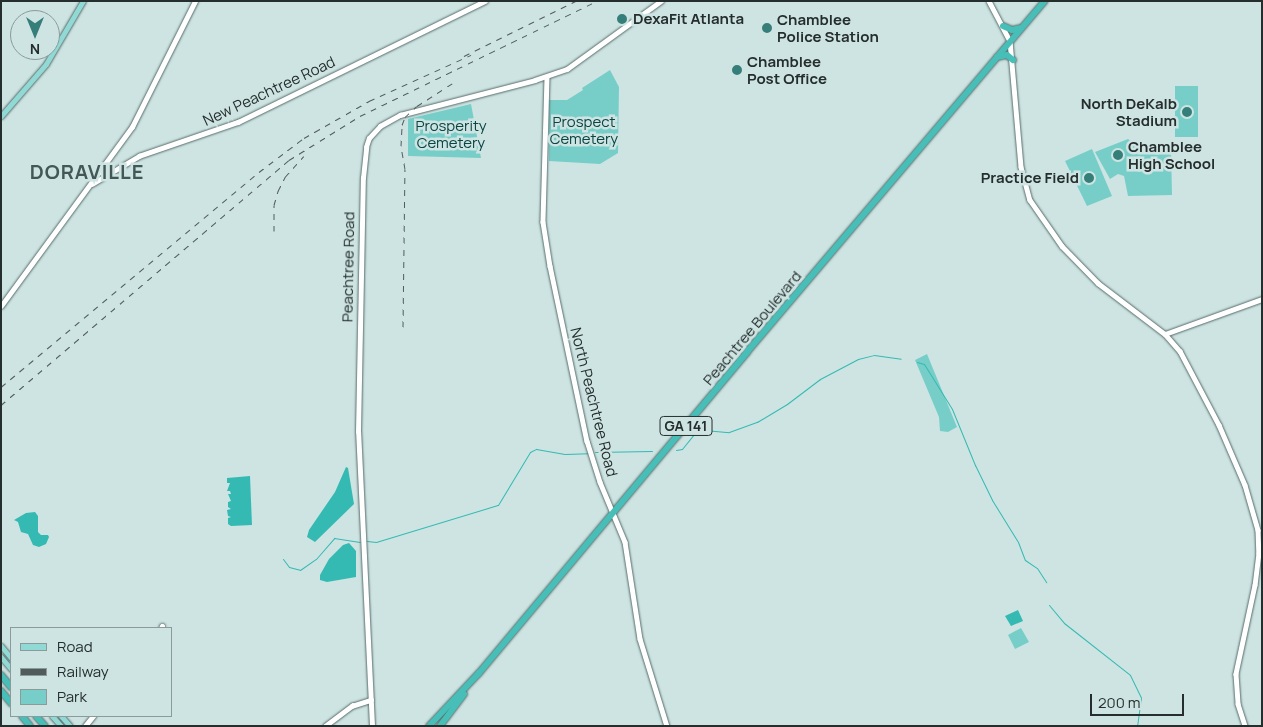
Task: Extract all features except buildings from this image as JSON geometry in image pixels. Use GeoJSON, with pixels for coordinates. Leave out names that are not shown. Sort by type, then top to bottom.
{"type":"FeatureCollection","features":[{"type":"Feature","properties":{"kind":"highway","name":"Peachtree Boulevard"},"geometry":{"type":"LineString","coordinates":[[429,726],[479,673],[1045,1]]}},
{"type":"Feature","properties":{"kind":"highway"},"geometry":{"type":"LineString","coordinates":[[1003,26],[1012,30],[1022,28]]}},
{"type":"Feature","properties":{"kind":"highway"},"geometry":{"type":"LineString","coordinates":[[994,60],[1007,55],[1012,60]]}},
{"type":"Feature","properties":{"kind":"highway","name":"Peachtree Boulevard"},"geometry":{"type":"LineString","coordinates":[[440,726],[479,673]]}},
{"type":"Feature","properties":{"kind":"highway"},"geometry":{"type":"LineString","coordinates":[[1,675],[10,686]]}},
{"type":"Feature","properties":{"kind":"highway"},"geometry":{"type":"LineString","coordinates":[[1,691],[10,702]]}},
{"type":"Feature","properties":{"kind":"main road"},"geometry":{"type":"LineString","coordinates":[[1,116],[46,64],[83,1]]}},
{"type":"Feature","properties":{"kind":"main road"},"geometry":{"type":"LineString","coordinates":[[1,646],[10,657]]}},
{"type":"Feature","properties":{"kind":"main road"},"geometry":{"type":"LineString","coordinates":[[1,658],[10,668]]}},
{"type":"Feature","properties":{"kind":"street"},"geometry":{"type":"LineString","coordinates":[[92,184],[140,113],[195,1]]}},
{"type":"Feature","properties":{"kind":"street","name":"New Peachtree Road"},"geometry":{"type":"LineString","coordinates":[[1,306],[92,184],[139,156],[238,122],[485,1]]}},
{"type":"Feature","properties":{"kind":"street","name":"Peachtree Road"},"geometry":{"type":"LineString","coordinates":[[372,726],[358,424],[363,178],[366,147],[369,138],[380,126],[400,115],[547,77],[574,65],[661,1]]}},
{"type":"Feature","properties":{"kind":"street"},"geometry":{"type":"LineString","coordinates":[[989,1],[1010,41],[1021,166],[1030,200],[1062,246],[1098,283],[1165,334],[1185,358],[1219,424],[1242,477],[1258,530],[1258,566],[1236,674],[1238,704],[1245,726]]}},
{"type":"Feature","properties":{"kind":"street","name":"North Peachtree Road"},"geometry":{"type":"LineString","coordinates":[[547,77],[543,222],[586,436],[600,482],[614,512],[629,556],[640,639],[667,726]]}},
{"type":"Feature","properties":{"kind":"street"},"geometry":{"type":"LineString","coordinates":[[1165,334],[1262,299]]}},
{"type":"Feature","properties":{"kind":"street"},"geometry":{"type":"LineString","coordinates":[[325,726],[352,706],[371,700]]}},
{"type":"Feature","properties":{"kind":"green space","name":"Prospect Cemetery"},"geometry":{"type":"Polygon","coordinates":[[[610,70],[619,87],[618,153],[600,164],[549,161],[549,100],[567,100],[610,70]]]}},
{"type":"Feature","properties":{"kind":"green space","name":"North DeKalb Stadium"},"geometry":{"type":"Polygon","coordinates":[[[1175,86],[1198,86],[1198,137],[1175,137],[1175,86]]]}},
{"type":"Feature","properties":{"kind":"green space","name":"Prosperity Cemetery"},"geometry":{"type":"Polygon","coordinates":[[[471,104],[481,158],[408,156],[408,119],[471,104]]]}},
{"type":"Feature","properties":{"kind":"green space"},"geometry":{"type":"Polygon","coordinates":[[[1128,139],[1134,143],[1154,144],[1154,148],[1171,150],[1172,195],[1128,196],[1124,176],[1118,174],[1110,179],[1095,152],[1128,139]]]}},
{"type":"Feature","properties":{"kind":"green space","name":"Practice Field"},"geometry":{"type":"Polygon","coordinates":[[[1092,149],[1112,196],[1087,206],[1065,161],[1092,149]]]}},
{"type":"Feature","properties":{"kind":"green space"},"geometry":{"type":"Polygon","coordinates":[[[927,354],[957,427],[948,432],[940,431],[939,417],[915,360],[927,354]]]}},
{"type":"Feature","properties":{"kind":"green space"},"geometry":{"type":"Polygon","coordinates":[[[1021,628],[1029,642],[1015,649],[1008,635],[1021,628]]]}},
{"type":"Feature","properties":{"kind":"shaded area"},"geometry":{"type":"Polygon","coordinates":[[[346,467],[348,468],[354,504],[315,542],[307,537],[309,530],[335,492],[346,467]]]}},
{"type":"Feature","properties":{"kind":"shaded area"},"geometry":{"type":"Polygon","coordinates":[[[250,476],[252,525],[231,526],[228,524],[228,518],[231,517],[228,516],[227,510],[231,509],[228,507],[228,502],[231,501],[228,494],[231,494],[230,491],[227,491],[230,483],[227,483],[227,478],[250,476]]]}},
{"type":"Feature","properties":{"kind":"shaded area"},"geometry":{"type":"Polygon","coordinates":[[[35,512],[38,516],[38,532],[49,537],[46,544],[39,547],[33,545],[28,534],[21,532],[18,522],[14,520],[26,513],[35,512]]]}},
{"type":"Feature","properties":{"kind":"shaded area"},"geometry":{"type":"Polygon","coordinates":[[[349,543],[356,551],[356,577],[327,582],[320,580],[320,575],[329,559],[343,545],[349,543]]]}},
{"type":"Feature","properties":{"kind":"shaded area"},"geometry":{"type":"Polygon","coordinates":[[[1018,610],[1023,621],[1011,626],[1005,616],[1018,610]]]}},
{"type":"Feature","properties":{"kind":"waterway"},"geometry":{"type":"LineString","coordinates":[[676,450],[682,449],[695,433],[704,430],[729,432],[757,422],[787,404],[820,379],[858,359],[874,355],[901,359]]}},
{"type":"Feature","properties":{"kind":"waterway"},"geometry":{"type":"LineString","coordinates":[[917,362],[924,364],[952,409],[975,465],[992,500],[1018,542],[1025,560],[1037,568],[1046,582]]}},
{"type":"Feature","properties":{"kind":"waterway"},"geometry":{"type":"LineString","coordinates":[[367,541],[376,542],[498,505],[530,452],[536,449],[565,454],[588,453]]}},
{"type":"Feature","properties":{"kind":"waterway"},"geometry":{"type":"LineString","coordinates":[[595,452],[652,451]]}},
{"type":"Feature","properties":{"kind":"waterway"},"geometry":{"type":"LineString","coordinates":[[283,559],[289,567],[300,570],[316,559],[334,538],[360,542]]}},
{"type":"Feature","properties":{"kind":"waterway"},"geometry":{"type":"LineString","coordinates":[[1049,605],[1064,623],[1130,675],[1141,698],[1137,726]]}},
{"type":"Feature","properties":{"kind":"railway"},"geometry":{"type":"LineString","coordinates":[[464,56],[576,1]]}},
{"type":"Feature","properties":{"kind":"railway"},"geometry":{"type":"LineString","coordinates":[[1,405],[289,160],[360,116],[597,1]]}},
{"type":"Feature","properties":{"kind":"railway"},"geometry":{"type":"LineString","coordinates":[[1,387],[259,172],[304,138],[369,101],[471,55]]}},
{"type":"Feature","properties":{"kind":"railway"},"geometry":{"type":"LineString","coordinates":[[403,327],[405,169],[401,146],[402,125],[405,117],[417,106],[456,81]]}},
{"type":"Feature","properties":{"kind":"railway"},"geometry":{"type":"LineString","coordinates":[[274,231],[274,205],[278,191],[285,177],[304,156]]}},
{"type":"Feature","properties":{"kind":"place","name":"DexaFit Atlanta"},"geometry":{"type":"Point","coordinates":[622,19]}},
{"type":"Feature","properties":{"kind":"place","name":"Chamblee Police Station"},"geometry":{"type":"Point","coordinates":[767,28]}},
{"type":"Feature","properties":{"kind":"place","name":"Chamblee Post Office"},"geometry":{"type":"Point","coordinates":[737,70]}},
{"type":"Feature","properties":{"kind":"place","name":"North DeKalb Stadium"},"geometry":{"type":"Point","coordinates":[1187,112]}},
{"type":"Feature","properties":{"kind":"place","name":"Chamblee High School"},"geometry":{"type":"Point","coordinates":[1118,155]}},
{"type":"Feature","properties":{"kind":"place","name":"Practice Field"},"geometry":{"type":"Point","coordinates":[1089,178]}},
{"type":"Feature","properties":{"kind":"district","name":"DORAVILLE"},"geometry":{"type":"Point","coordinates":[87,171]}}]}
